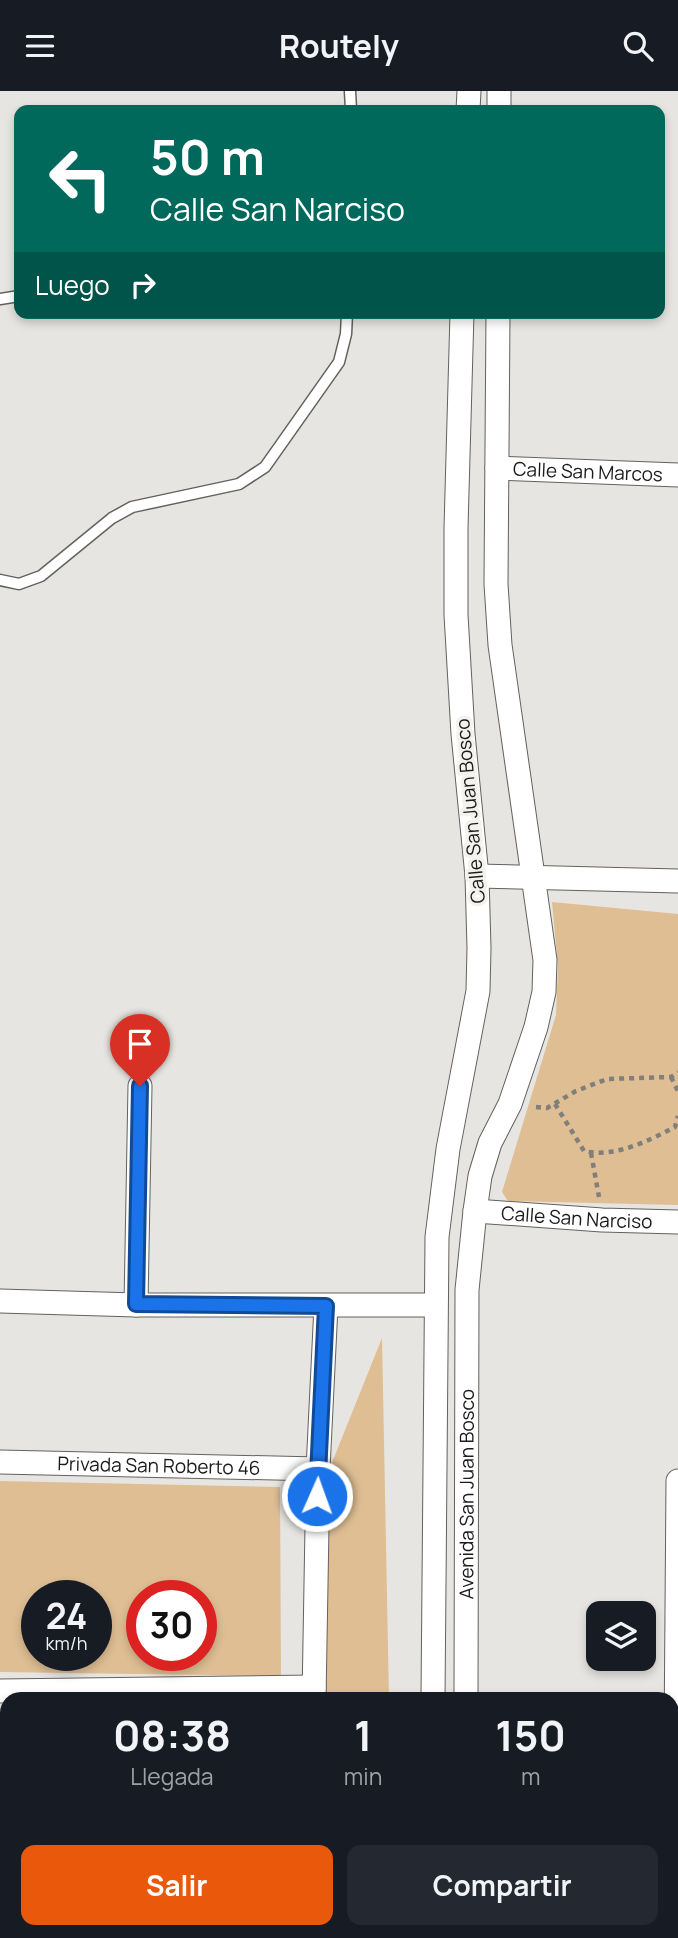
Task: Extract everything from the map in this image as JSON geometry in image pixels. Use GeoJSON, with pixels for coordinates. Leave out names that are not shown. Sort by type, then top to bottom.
{"type":"FeatureCollection","features":[{"type":"Feature","properties":{"kind":"street","name":"Calle San Juan Bosco"},"geometry":{"type":"LineString","coordinates":[[435,1305],[439,1206],[478,991],[477,876],[463,734],[456,615],[462,319]]}},
{"type":"Feature","properties":{"kind":"street"},"geometry":{"type":"LineString","coordinates":[[436,1279],[467,1285],[480,1176],[490,1143],[510,1104],[536,1027],[544,992],[545,960],[500,645],[496,584],[498,319]]}},
{"type":"Feature","properties":{"kind":"street","name":"Calle San Marcos"},"geometry":{"type":"LineString","coordinates":[[497,468],[678,475]]}},
{"type":"Feature","properties":{"kind":"street"},"geometry":{"type":"LineString","coordinates":[[477,876],[678,881]]}},
{"type":"Feature","properties":{"kind":"street"},"geometry":{"type":"LineString","coordinates":[[136,1304],[140,1086]]}},
{"type":"Feature","properties":{"kind":"street","name":"Calle San Narciso"},"geometry":{"type":"LineString","coordinates":[[475,1211],[602,1220],[678,1222]]}},
{"type":"Feature","properties":{"kind":"street","name":"Avenida San Juan Bosco"},"geometry":{"type":"LineString","coordinates":[[466,1692],[467,1285]]}},
{"type":"Feature","properties":{"kind":"street"},"geometry":{"type":"LineString","coordinates":[[0,1301],[435,1305]]}},
{"type":"Feature","properties":{"kind":"street","name":"Avenida San Juan Bosco"},"geometry":{"type":"LineString","coordinates":[[433,1692],[435,1305]]}},
{"type":"Feature","properties":{"kind":"street"},"geometry":{"type":"LineString","coordinates":[[314,1692],[318,1469],[326,1306]]}},
{"type":"Feature","properties":{"kind":"street","name":"Privada San Roberto 46"},"geometry":{"type":"LineString","coordinates":[[0,1462],[318,1469]]}},
{"type":"Feature","properties":{"kind":"street"},"geometry":{"type":"LineString","coordinates":[[676,1692],[678,1481]]}},
{"type":"Feature","properties":{"kind":"street"},"geometry":{"type":"LineString","coordinates":[[0,1691],[157,1692]]}},
{"type":"Feature","properties":{"kind":"lane"},"geometry":{"type":"LineString","coordinates":[[0,580],[19,584],[41,576],[112,518],[132,507],[239,484],[265,467],[339,362],[347,319]]}},
{"type":"Feature","properties":{"kind":"path"},"geometry":{"type":"LineString","coordinates":[[510,1104],[547,1108],[576,1091],[607,1079],[671,1077],[678,1072]]}},
{"type":"Feature","properties":{"kind":"path"},"geometry":{"type":"LineString","coordinates":[[671,1077],[678,1091]]}},
{"type":"Feature","properties":{"kind":"path"},"geometry":{"type":"LineString","coordinates":[[555,1104],[584,1151],[598,1155],[645,1143],[676,1128],[678,1116]]}},
{"type":"Feature","properties":{"kind":"path"},"geometry":{"type":"LineString","coordinates":[[591,1153],[602,1220]]}},
{"type":"Feature","properties":{"kind":"shaded area"},"geometry":{"type":"Polygon","coordinates":[[[552,902],[678,914],[678,1205],[508,1201],[502,1192],[556,1015],[558,967],[552,902]]]}},
{"type":"Feature","properties":{"kind":"shaded area"},"geometry":{"type":"Polygon","coordinates":[[[382,1338],[389,1692],[320,1692],[323,1485],[382,1338]]]}},
{"type":"Feature","properties":{"kind":"shaded area"},"geometry":{"type":"Polygon","coordinates":[[[0,1481],[280,1487],[281,1676],[0,1672],[0,1481]]]}},
{"type":"Feature","properties":{"kind":"route"},"geometry":{"type":"LineString","coordinates":[[140,1086],[136,1304],[326,1306],[317,1496]]}}]}
